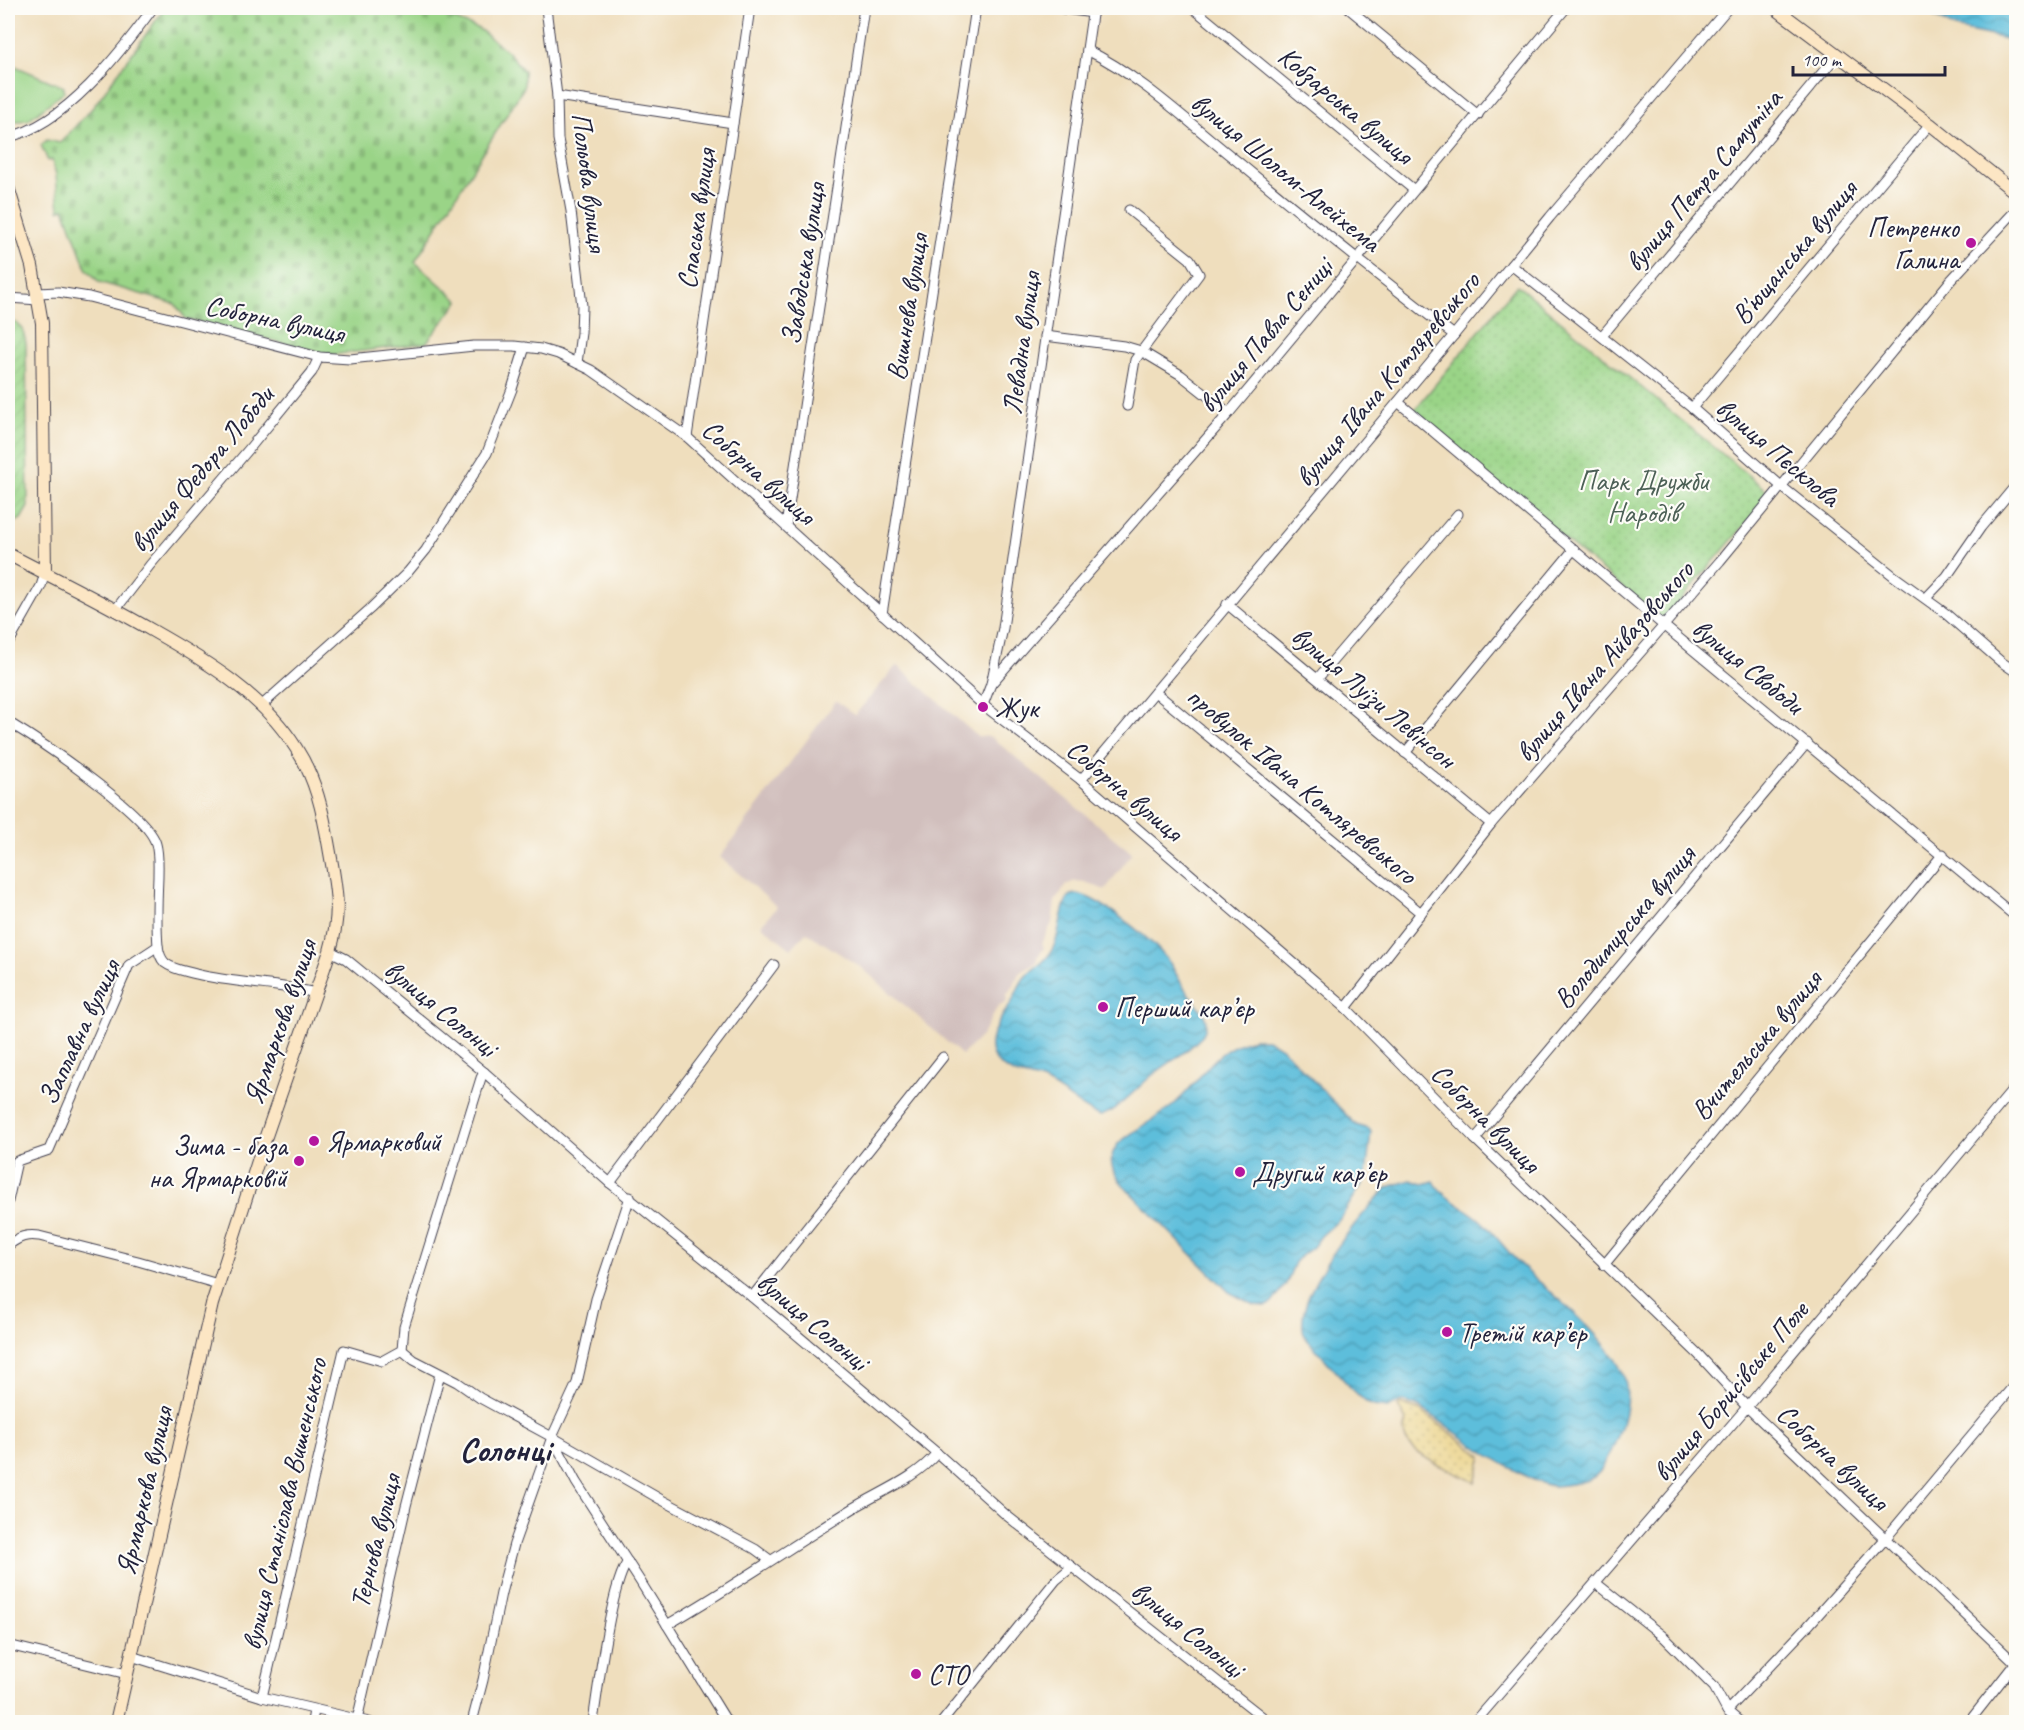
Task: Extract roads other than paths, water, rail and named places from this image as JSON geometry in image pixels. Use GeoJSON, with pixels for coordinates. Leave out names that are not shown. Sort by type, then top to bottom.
{"type":"FeatureCollection","features":[{"type":"Feature","properties":{"kind":"main road"},"geometry":{"type":"LineString","coordinates":[[1775,8],[1930,124],[2016,194]]}},
{"type":"Feature","properties":{"kind":"main road"},"geometry":{"type":"LineString","coordinates":[[8,187],[26,241],[38,296],[44,362],[45,573]]}},
{"type":"Feature","properties":{"kind":"main road","name":"Ярмаркова вулиця"},"geometry":{"type":"LineString","coordinates":[[8,554],[116,609],[203,661],[244,691],[282,728],[296,748],[314,782],[338,906],[336,930],[330,951],[218,1284],[205,1331],[116,1722]]}},
{"type":"Feature","properties":{"kind":"street"},"geometry":{"type":"LineString","coordinates":[[8,137],[34,128],[84,90],[116,56],[153,8]]}},
{"type":"Feature","properties":{"kind":"street","name":"Польова вулиця"},"geometry":{"type":"LineString","coordinates":[[546,8],[556,96],[558,139],[571,212],[582,306],[577,363]]}},
{"type":"Feature","properties":{"kind":"street","name":"Спаська вулиця"},"geometry":{"type":"LineString","coordinates":[[687,437],[750,8]]}},
{"type":"Feature","properties":{"kind":"street","name":"Заводська вулиця"},"geometry":{"type":"LineString","coordinates":[[786,526],[864,8]]}},
{"type":"Feature","properties":{"kind":"street","name":"Вишнева вулиця"},"geometry":{"type":"LineString","coordinates":[[882,614],[976,8]]}},
{"type":"Feature","properties":{"kind":"street"},"geometry":{"type":"LineString","coordinates":[[1058,8],[1093,10]]}},
{"type":"Feature","properties":{"kind":"street","name":"Кобзарська вулиця"},"geometry":{"type":"LineString","coordinates":[[1193,8],[1414,190]]}},
{"type":"Feature","properties":{"kind":"street"},"geometry":{"type":"LineString","coordinates":[[1348,8],[1478,115]]}},
{"type":"Feature","properties":{"kind":"street","name":"вулиця Павла Сениці"},"geometry":{"type":"LineString","coordinates":[[991,684],[1229,413],[1566,8]]}},
{"type":"Feature","properties":{"kind":"street","name":"вулиця Івана Котляревського"},"geometry":{"type":"LineString","coordinates":[[1081,780],[1728,8]]}},
{"type":"Feature","properties":{"kind":"street","name":"Левадна вулиця"},"geometry":{"type":"LineString","coordinates":[[991,684],[1003,628],[1093,10]]}},
{"type":"Feature","properties":{"kind":"street","name":"вулиця Шолом-Алейхема"},"geometry":{"type":"LineString","coordinates":[[1087,50],[1114,65],[1166,103],[1357,260],[1454,335]]}},
{"type":"Feature","properties":{"kind":"street","name":"вулиця Петра Самутіна"},"geometry":{"type":"LineString","coordinates":[[1602,336],[1838,54]]}},
{"type":"Feature","properties":{"kind":"street"},"geometry":{"type":"LineString","coordinates":[[556,96],[733,123]]}},
{"type":"Feature","properties":{"kind":"street","name":"В'ющанська вулиця"},"geometry":{"type":"LineString","coordinates":[[1692,408],[1930,124]]}},
{"type":"Feature","properties":{"kind":"street"},"geometry":{"type":"LineString","coordinates":[[1127,406],[1133,366],[1141,351],[1199,274],[1190,259],[1129,210]]}},
{"type":"Feature","properties":{"kind":"street","name":"вулиця Івана Айвазовського"},"geometry":{"type":"LineString","coordinates":[[1346,1008],[1491,825],[1739,538],[1951,280],[2016,210]]}},
{"type":"Feature","properties":{"kind":"street","name":"вулиця Пєсклова"},"geometry":{"type":"LineString","coordinates":[[1511,266],[1692,408],[1781,486],[1926,598],[2016,672]]}},
{"type":"Feature","properties":{"kind":"street","name":"Соборна вулиця"},"geometry":{"type":"LineString","coordinates":[[8,298],[58,292],[89,297],[319,357],[350,358],[474,346],[525,347],[550,351],[609,381],[687,437],[983,705],[1081,780],[1346,1008],[1475,1140],[1698,1354],[1747,1407],[2016,1663]]}},
{"type":"Feature","properties":{"kind":"street"},"geometry":{"type":"LineString","coordinates":[[1045,336],[1124,346],[1141,351],[1181,375],[1229,413]]}},
{"type":"Feature","properties":{"kind":"street"},"geometry":{"type":"LineString","coordinates":[[261,706],[370,609],[408,572],[426,550],[487,453],[512,389],[525,347]]}},
{"type":"Feature","properties":{"kind":"street","name":"вулиця Федора Лободи"},"geometry":{"type":"LineString","coordinates":[[116,609],[150,565],[312,372],[319,357]]}},
{"type":"Feature","properties":{"kind":"street","name":"вулиця Свободи"},"geometry":{"type":"LineString","coordinates":[[1398,402],[2016,917]]}},
{"type":"Feature","properties":{"kind":"street"},"geometry":{"type":"LineString","coordinates":[[1926,598],[1952,570],[1974,536],[2016,485]]}},
{"type":"Feature","properties":{"kind":"street"},"geometry":{"type":"LineString","coordinates":[[1318,678],[1458,514]]}},
{"type":"Feature","properties":{"kind":"street"},"geometry":{"type":"LineString","coordinates":[[1405,753],[1574,549]]}},
{"type":"Feature","properties":{"kind":"street"},"geometry":{"type":"LineString","coordinates":[[8,644],[41,586],[45,573]]}},
{"type":"Feature","properties":{"kind":"street","name":"вулиця Луїзи Левінсон"},"geometry":{"type":"LineString","coordinates":[[1227,604],[1491,825]]}},
{"type":"Feature","properties":{"kind":"street"},"geometry":{"type":"LineString","coordinates":[[983,705],[991,684]]}},
{"type":"Feature","properties":{"kind":"street","name":"провулок Івана Котляревського"},"geometry":{"type":"LineString","coordinates":[[1155,692],[1420,913]]}},
{"type":"Feature","properties":{"kind":"street","name":"Заплавна вулиця"},"geometry":{"type":"LineString","coordinates":[[8,722],[50,748],[110,795],[149,829],[158,851],[158,946],[129,965],[50,1150],[17,1161],[8,1201]]}},
{"type":"Feature","properties":{"kind":"street","name":"Володимирська вулиця"},"geometry":{"type":"LineString","coordinates":[[1475,1140],[1807,743]]}},
{"type":"Feature","properties":{"kind":"street","name":"Вчительська вулиця"},"geometry":{"type":"LineString","coordinates":[[1604,1265],[1943,854]]}},
{"type":"Feature","properties":{"kind":"street"},"geometry":{"type":"LineString","coordinates":[[158,946],[162,960],[182,970],[235,982],[316,993]]}},
{"type":"Feature","properties":{"kind":"street","name":"вулиця Солонці"},"geometry":{"type":"LineString","coordinates":[[330,951],[346,959],[484,1072],[610,1183],[752,1297],[937,1453],[998,1509],[1269,1722]]}},
{"type":"Feature","properties":{"kind":"street"},"geometry":{"type":"LineString","coordinates":[[610,1183],[774,965]]}},
{"type":"Feature","properties":{"kind":"street"},"geometry":{"type":"LineString","coordinates":[[752,1297],[943,1057]]}},
{"type":"Feature","properties":{"kind":"street"},"geometry":{"type":"LineString","coordinates":[[484,1072],[404,1327],[402,1350],[419,1363],[660,1500],[755,1549],[770,1560]]}},
{"type":"Feature","properties":{"kind":"street","name":"вулиця Борисівське Поле"},"geometry":{"type":"LineString","coordinates":[[1475,1722],[1747,1407],[2016,1086]]}},
{"type":"Feature","properties":{"kind":"street"},"geometry":{"type":"LineString","coordinates":[[472,1722],[514,1544],[552,1437],[577,1383],[596,1299],[630,1197]]}},
{"type":"Feature","properties":{"kind":"street"},"geometry":{"type":"LineString","coordinates":[[8,1244],[26,1236],[39,1236],[138,1260],[218,1284]]}},
{"type":"Feature","properties":{"kind":"street","name":"вулиця Станіслава Вишенського"},"geometry":{"type":"LineString","coordinates":[[262,1697],[344,1350],[382,1361],[402,1350]]}},
{"type":"Feature","properties":{"kind":"street","name":"Тернова вулиця"},"geometry":{"type":"LineString","coordinates":[[357,1720],[440,1374]]}},
{"type":"Feature","properties":{"kind":"street"},"geometry":{"type":"LineString","coordinates":[[1727,1712],[1886,1538],[2016,1383]]}},
{"type":"Feature","properties":{"kind":"street"},"geometry":{"type":"LineString","coordinates":[[552,1437],[567,1467],[727,1722]]}},
{"type":"Feature","properties":{"kind":"street"},"geometry":{"type":"LineString","coordinates":[[667,1625],[857,1506],[913,1475],[937,1453]]}},
{"type":"Feature","properties":{"kind":"street"},"geometry":{"type":"LineString","coordinates":[[593,1722],[618,1583],[622,1569],[628,1562]]}},
{"type":"Feature","properties":{"kind":"street"},"geometry":{"type":"LineString","coordinates":[[942,1722],[1056,1580],[1072,1567]]}},
{"type":"Feature","properties":{"kind":"street"},"geometry":{"type":"LineString","coordinates":[[1596,1583],[1664,1637],[1714,1687],[1727,1712],[1740,1722]]}},
{"type":"Feature","properties":{"kind":"street"},"geometry":{"type":"LineString","coordinates":[[8,1645],[127,1674]]}},
{"type":"Feature","properties":{"kind":"street"},"geometry":{"type":"LineString","coordinates":[[131,1656],[262,1697],[369,1722]]}},
{"type":"Feature","properties":{"kind":"street"},"geometry":{"type":"LineString","coordinates":[[1969,1722],[2016,1663]]}},
{"type":"Feature","properties":{"kind":"street"},"geometry":{"type":"LineString","coordinates":[[312,1722],[314,1710]]}},
{"type":"Feature","properties":{"kind":"water"},"geometry":{"type":"Polygon","coordinates":[[[1919,8],[2016,8],[2016,41],[1955,28],[1919,8]]]}},
{"type":"Feature","properties":{"kind":"water","name":"Перший кар’єр"},"geometry":{"type":"Polygon","coordinates":[[[1078,894],[1101,904],[1114,913],[1162,953],[1202,1011],[1206,1024],[1203,1034],[1190,1047],[1155,1073],[1122,1103],[1101,1116],[1049,1084],[1003,1068],[992,1052],[991,1043],[997,1024],[1023,980],[1052,950],[1065,903],[1070,896],[1078,894]]]}},
{"type":"Feature","properties":{"kind":"water","name":"Другий кар’єр"},"geometry":{"type":"Polygon","coordinates":[[[1253,1039],[1267,1039],[1283,1049],[1356,1125],[1369,1129],[1371,1132],[1366,1175],[1361,1186],[1340,1219],[1321,1236],[1313,1247],[1296,1260],[1286,1284],[1272,1303],[1266,1306],[1254,1305],[1229,1292],[1123,1185],[1113,1170],[1111,1160],[1118,1144],[1171,1107],[1216,1058],[1238,1044],[1253,1039]]]}},
{"type":"Feature","properties":{"kind":"water","name":"Третій кар’єр"},"geometry":{"type":"Polygon","coordinates":[[[1411,1180],[1423,1184],[1434,1181],[1442,1192],[1479,1219],[1519,1263],[1582,1320],[1619,1366],[1627,1391],[1625,1414],[1608,1457],[1598,1474],[1592,1478],[1560,1486],[1542,1483],[1489,1455],[1417,1406],[1402,1401],[1387,1408],[1367,1403],[1306,1338],[1303,1323],[1306,1304],[1327,1263],[1356,1223],[1388,1187],[1411,1180]]]}},
{"type":"Feature","properties":{"kind":"place","name":"Петренко Галина"},"geometry":{"type":"Point","coordinates":[1971,243]}},
{"type":"Feature","properties":{"kind":"place","name":"Жук"},"geometry":{"type":"Point","coordinates":[983,707]}},
{"type":"Feature","properties":{"kind":"place","name":"Перший кар’єр"},"geometry":{"type":"Point","coordinates":[1103,1007]}},
{"type":"Feature","properties":{"kind":"place","name":"Ярмарковий"},"geometry":{"type":"Point","coordinates":[314,1141]}},
{"type":"Feature","properties":{"kind":"place","name":"Зима - база на Ярмарковій"},"geometry":{"type":"Point","coordinates":[299,1161]}},
{"type":"Feature","properties":{"kind":"place","name":"Другий кар’єр"},"geometry":{"type":"Point","coordinates":[1240,1172]}},
{"type":"Feature","properties":{"kind":"place","name":"Третій кар’єр"},"geometry":{"type":"Point","coordinates":[1447,1332]}},
{"type":"Feature","properties":{"kind":"place","name":"СТО"},"geometry":{"type":"Point","coordinates":[916,1674]}},
{"type":"Feature","properties":{"kind":"district","name":"Солонці"},"geometry":{"type":"Point","coordinates":[505,1449]}},
{"type":"Feature","properties":{"kind":"park label","name":"Парк Дружби Народів"},"geometry":{"type":"Point","coordinates":[1643,496]}}]}
